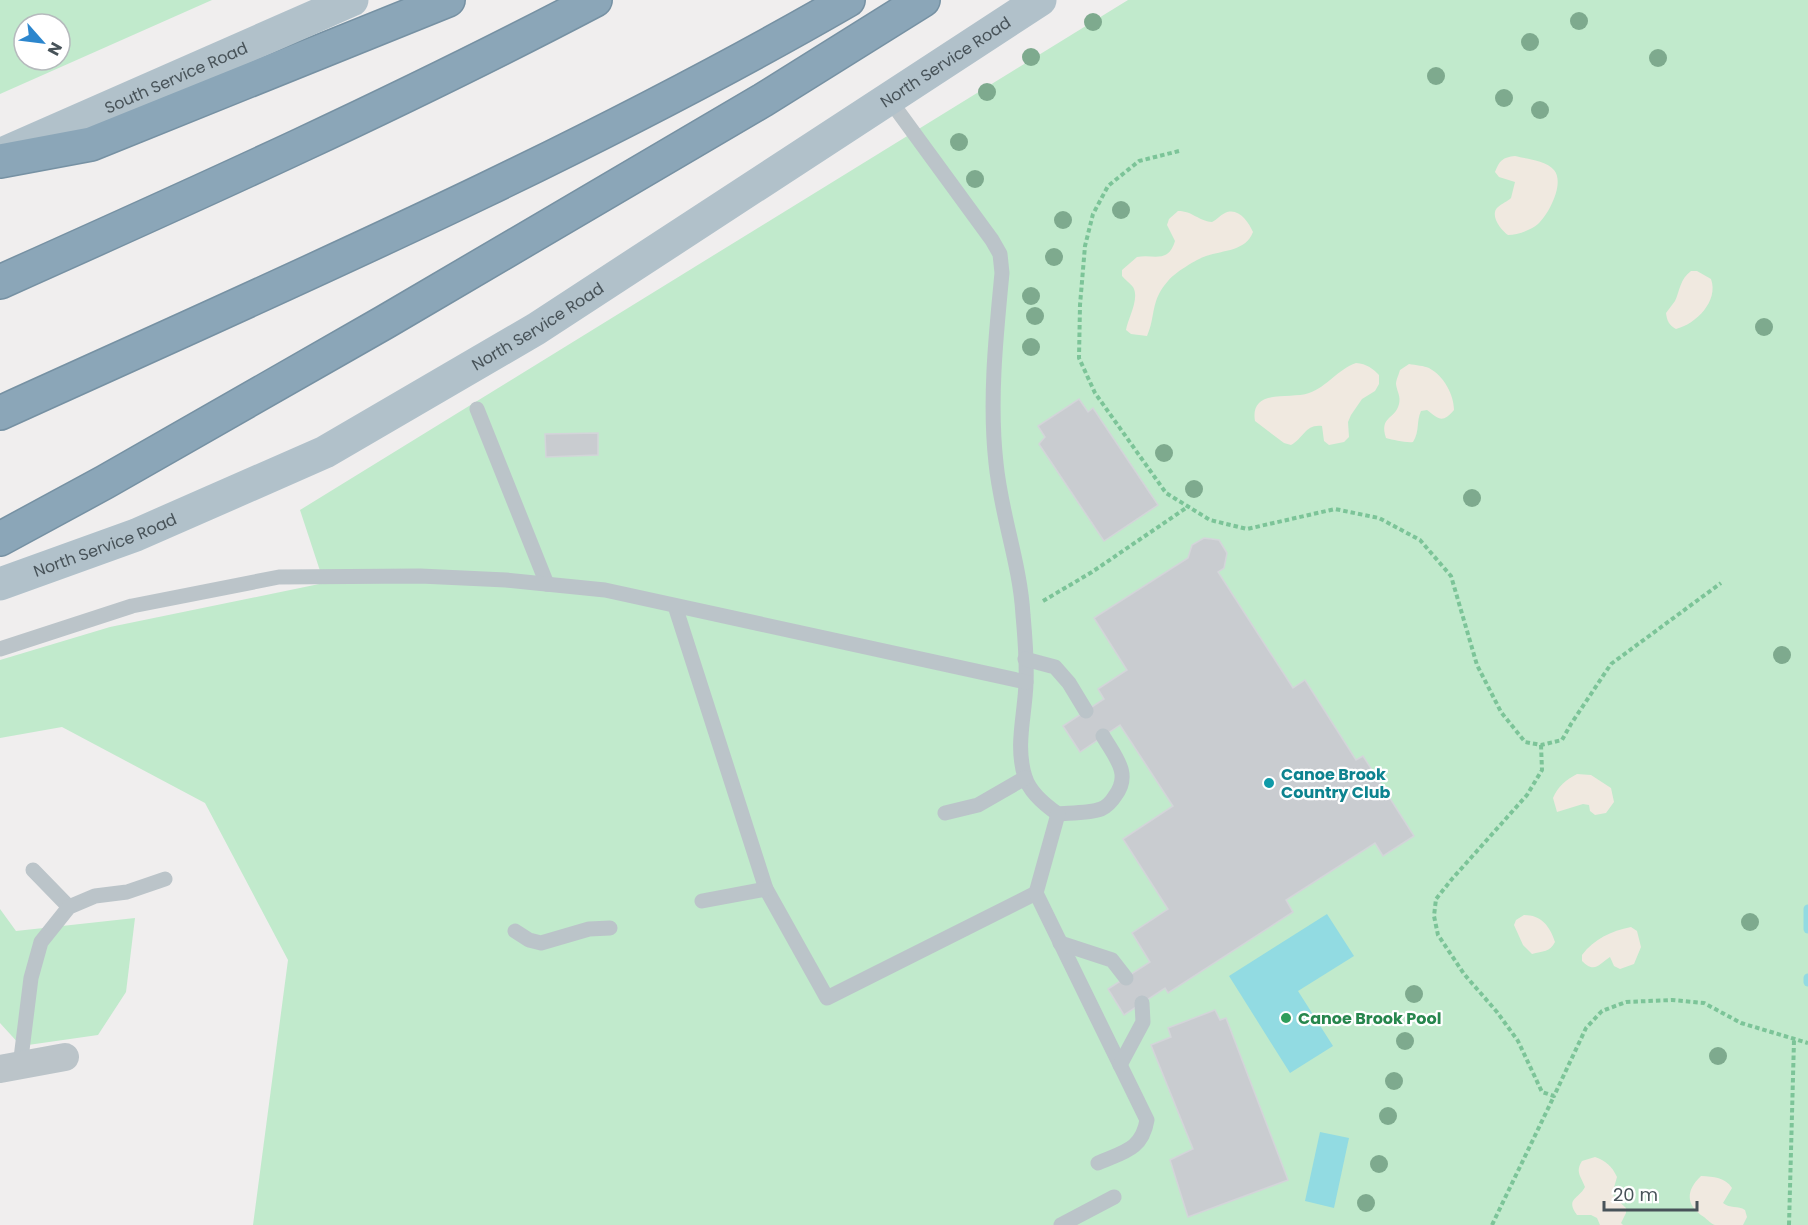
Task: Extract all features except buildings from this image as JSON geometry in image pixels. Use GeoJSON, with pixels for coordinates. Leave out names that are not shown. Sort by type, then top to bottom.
{"type":"FeatureCollection","features":[{"type":"Feature","properties":{"kind":"highway"},"geometry":{"type":"LineString","coordinates":[[0,161],[92,144],[448,0]]}},
{"type":"Feature","properties":{"kind":"highway"},"geometry":{"type":"LineString","coordinates":[[0,282],[254,168],[485,58],[595,0]]}},
{"type":"Feature","properties":{"kind":"highway"},"geometry":{"type":"LineString","coordinates":[[0,413],[535,166],[780,39],[848,0]]}},
{"type":"Feature","properties":{"kind":"highway"},"geometry":{"type":"LineString","coordinates":[[0,539],[105,482],[406,310],[763,100],[923,0]]}},
{"type":"Feature","properties":{"kind":"main road","name":"South Service Road"},"geometry":{"type":"LineString","coordinates":[[0,155],[352,0]]}},
{"type":"Feature","properties":{"kind":"main road","name":"North Service Road"},"geometry":{"type":"LineString","coordinates":[[0,584],[136,535],[325,452],[536,329],[1040,0]]}},
{"type":"Feature","properties":{"kind":"street"},"geometry":{"type":"LineString","coordinates":[[10,1067],[65,1057]]}},
{"type":"Feature","properties":{"kind":"lane"},"geometry":{"type":"LineString","coordinates":[[889,99],[1000,254],[1002,273],[993,405],[996,463],[1019,571],[1023,612],[1026,682],[1019,738],[1025,778],[1041,801],[1058,814],[1100,810],[1120,789],[1124,778],[1120,765],[1103,736]]}},
{"type":"Feature","properties":{"kind":"lane"},"geometry":{"type":"LineString","coordinates":[[477,408],[547,584]]}},
{"type":"Feature","properties":{"kind":"lane"},"geometry":{"type":"LineString","coordinates":[[0,649],[132,606],[279,577],[420,576],[506,580],[605,590],[1026,682]]}},
{"type":"Feature","properties":{"kind":"lane"},"geometry":{"type":"LineString","coordinates":[[675,606],[766,889],[827,998],[1036,893]]}},
{"type":"Feature","properties":{"kind":"lane"},"geometry":{"type":"LineString","coordinates":[[1025,659],[1055,667],[1069,683],[1086,711]]}},
{"type":"Feature","properties":{"kind":"lane"},"geometry":{"type":"LineString","coordinates":[[945,813],[978,805],[1025,778]]}},
{"type":"Feature","properties":{"kind":"lane"},"geometry":{"type":"LineString","coordinates":[[1058,814],[1036,893],[1148,1120],[1138,1145],[1098,1163]]}},
{"type":"Feature","properties":{"kind":"lane"},"geometry":{"type":"LineString","coordinates":[[33,870],[69,907]]}},
{"type":"Feature","properties":{"kind":"lane"},"geometry":{"type":"LineString","coordinates":[[10,1067],[41,942],[69,907],[95,896],[127,892],[165,879]]}},
{"type":"Feature","properties":{"kind":"lane"},"geometry":{"type":"LineString","coordinates":[[702,901],[766,889]]}},
{"type":"Feature","properties":{"kind":"lane"},"geometry":{"type":"LineString","coordinates":[[515,931],[529,940],[541,943],[589,929],[610,928]]}},
{"type":"Feature","properties":{"kind":"lane"},"geometry":{"type":"LineString","coordinates":[[1060,943],[1112,960],[1126,978]]}},
{"type":"Feature","properties":{"kind":"lane"},"geometry":{"type":"LineString","coordinates":[[1120,1065],[1143,1022],[1142,1003]]}},
{"type":"Feature","properties":{"kind":"lane"},"geometry":{"type":"LineString","coordinates":[[1060,1225],[1114,1197]]}},
{"type":"Feature","properties":{"kind":"path"},"geometry":{"type":"LineString","coordinates":[[1179,151],[1139,160],[1108,186],[1093,214],[1085,246],[1080,305],[1079,358],[1095,393],[1166,493],[1210,520],[1247,529],[1335,509],[1379,518],[1420,540],[1451,576],[1477,665],[1502,712],[1525,742],[1541,745],[1562,741],[1611,664],[1721,583]]}},
{"type":"Feature","properties":{"kind":"path"},"geometry":{"type":"LineString","coordinates":[[1023,612],[1092,572],[1189,507]]}},
{"type":"Feature","properties":{"kind":"path"},"geometry":{"type":"LineString","coordinates":[[1541,745],[1542,770],[1527,795],[1436,899],[1434,916],[1438,935],[1464,974],[1497,1011],[1518,1041],[1542,1092],[1554,1095]]}},
{"type":"Feature","properties":{"kind":"path"},"geometry":{"type":"LineString","coordinates":[[1492,1225],[1586,1028],[1602,1011],[1626,1002],[1672,1000],[1704,1004],[1741,1023],[1808,1043]]}},
{"type":"Feature","properties":{"kind":"path"},"geometry":{"type":"LineString","coordinates":[[1789,1225],[1794,1040]]}},
{"type":"Feature","properties":{"kind":"green space"},"geometry":{"type":"Polygon","coordinates":[[[0,0],[212,0],[72,62],[72,12],[12,12],[12,72],[50,72],[0,94],[0,0]]]}},
{"type":"Feature","properties":{"kind":"green space"},"geometry":{"type":"Polygon","coordinates":[[[1128,0],[1808,0],[1808,1225],[253,1225],[288,960],[205,803],[62,727],[0,738],[0,660],[110,627],[324,583],[300,510],[1128,0]]]}},
{"type":"Feature","properties":{"kind":"green space"},"geometry":{"type":"Polygon","coordinates":[[[0,909],[16,931],[135,918],[126,992],[98,1035],[21,1046],[0,1023],[0,909]]]}},
{"type":"Feature","properties":{"kind":"sand"},"geometry":{"type":"Polygon","coordinates":[[[1515,156],[1541,162],[1550,167],[1557,176],[1558,183],[1551,206],[1538,224],[1524,232],[1508,235],[1499,226],[1495,214],[1498,207],[1511,198],[1515,182],[1499,177],[1495,172],[1502,160],[1515,156]]]}},
{"type":"Feature","properties":{"kind":"sand"},"geometry":{"type":"Polygon","coordinates":[[[1178,211],[1212,222],[1225,213],[1238,213],[1253,232],[1250,238],[1240,246],[1202,258],[1175,274],[1158,295],[1147,336],[1131,334],[1126,330],[1135,292],[1122,276],[1122,270],[1137,257],[1160,257],[1168,253],[1175,241],[1167,225],[1169,219],[1178,211]]]}},
{"type":"Feature","properties":{"kind":"sand"},"geometry":{"type":"Polygon","coordinates":[[[1691,271],[1697,271],[1711,279],[1712,295],[1698,317],[1676,329],[1669,323],[1666,313],[1675,301],[1682,281],[1691,271]]]}},
{"type":"Feature","properties":{"kind":"sand"},"geometry":{"type":"Polygon","coordinates":[[[1356,363],[1372,368],[1379,375],[1379,384],[1375,391],[1362,399],[1351,415],[1348,422],[1349,437],[1344,442],[1329,445],[1324,441],[1322,426],[1316,426],[1308,429],[1291,445],[1284,443],[1255,421],[1256,407],[1263,400],[1309,393],[1356,363]]]}},
{"type":"Feature","properties":{"kind":"sand"},"geometry":{"type":"Polygon","coordinates":[[[1409,364],[1434,371],[1444,381],[1454,404],[1454,410],[1443,419],[1427,410],[1421,411],[1413,442],[1386,438],[1384,431],[1386,422],[1399,404],[1396,384],[1400,370],[1409,364]]]}},
{"type":"Feature","properties":{"kind":"sand"},"geometry":{"type":"Polygon","coordinates":[[[1577,774],[1591,775],[1611,788],[1614,802],[1606,813],[1595,815],[1590,811],[1589,805],[1583,804],[1557,812],[1553,798],[1557,790],[1577,774]]]}},
{"type":"Feature","properties":{"kind":"sand"},"geometry":{"type":"Polygon","coordinates":[[[1524,915],[1544,922],[1555,942],[1551,948],[1532,954],[1523,945],[1514,925],[1516,920],[1524,915]]]}},
{"type":"Feature","properties":{"kind":"sand"},"geometry":{"type":"Polygon","coordinates":[[[1631,927],[1637,931],[1641,947],[1634,964],[1620,969],[1614,966],[1610,957],[1594,967],[1582,961],[1582,955],[1598,940],[1610,933],[1631,927]]]}},
{"type":"Feature","properties":{"kind":"sand"},"geometry":{"type":"Polygon","coordinates":[[[1595,1157],[1608,1164],[1617,1177],[1613,1195],[1626,1208],[1621,1223],[1623,1225],[1600,1225],[1597,1218],[1591,1215],[1577,1215],[1572,1205],[1574,1199],[1585,1187],[1579,1174],[1580,1165],[1582,1161],[1595,1157]]]}},
{"type":"Feature","properties":{"kind":"sand"},"geometry":{"type":"Polygon","coordinates":[[[1701,1176],[1719,1178],[1729,1184],[1732,1188],[1723,1203],[1745,1210],[1747,1217],[1743,1225],[1715,1225],[1693,1208],[1690,1192],[1701,1176]]]}},
{"type":"Feature","properties":{"kind":"water","name":"Canoe Brook Pool"},"geometry":{"type":"Polygon","coordinates":[[[1327,914],[1354,956],[1298,991],[1333,1046],[1290,1073],[1229,976],[1327,914]]]}},
{"type":"Feature","properties":{"kind":"water"},"geometry":{"type":"Polygon","coordinates":[[[1320,1132],[1349,1138],[1334,1208],[1305,1201],[1320,1132]]]}},
{"type":"Feature","properties":{"kind":"waterway"},"geometry":{"type":"LineString","coordinates":[[1808,909],[1808,929]]}},
{"type":"Feature","properties":{"kind":"place","name":"Canoe Brook Country Club"},"geometry":{"type":"Point","coordinates":[1269,783]}},
{"type":"Feature","properties":{"kind":"place","name":"Canoe Brook Pool"},"geometry":{"type":"Point","coordinates":[1286,1018]}}]}
